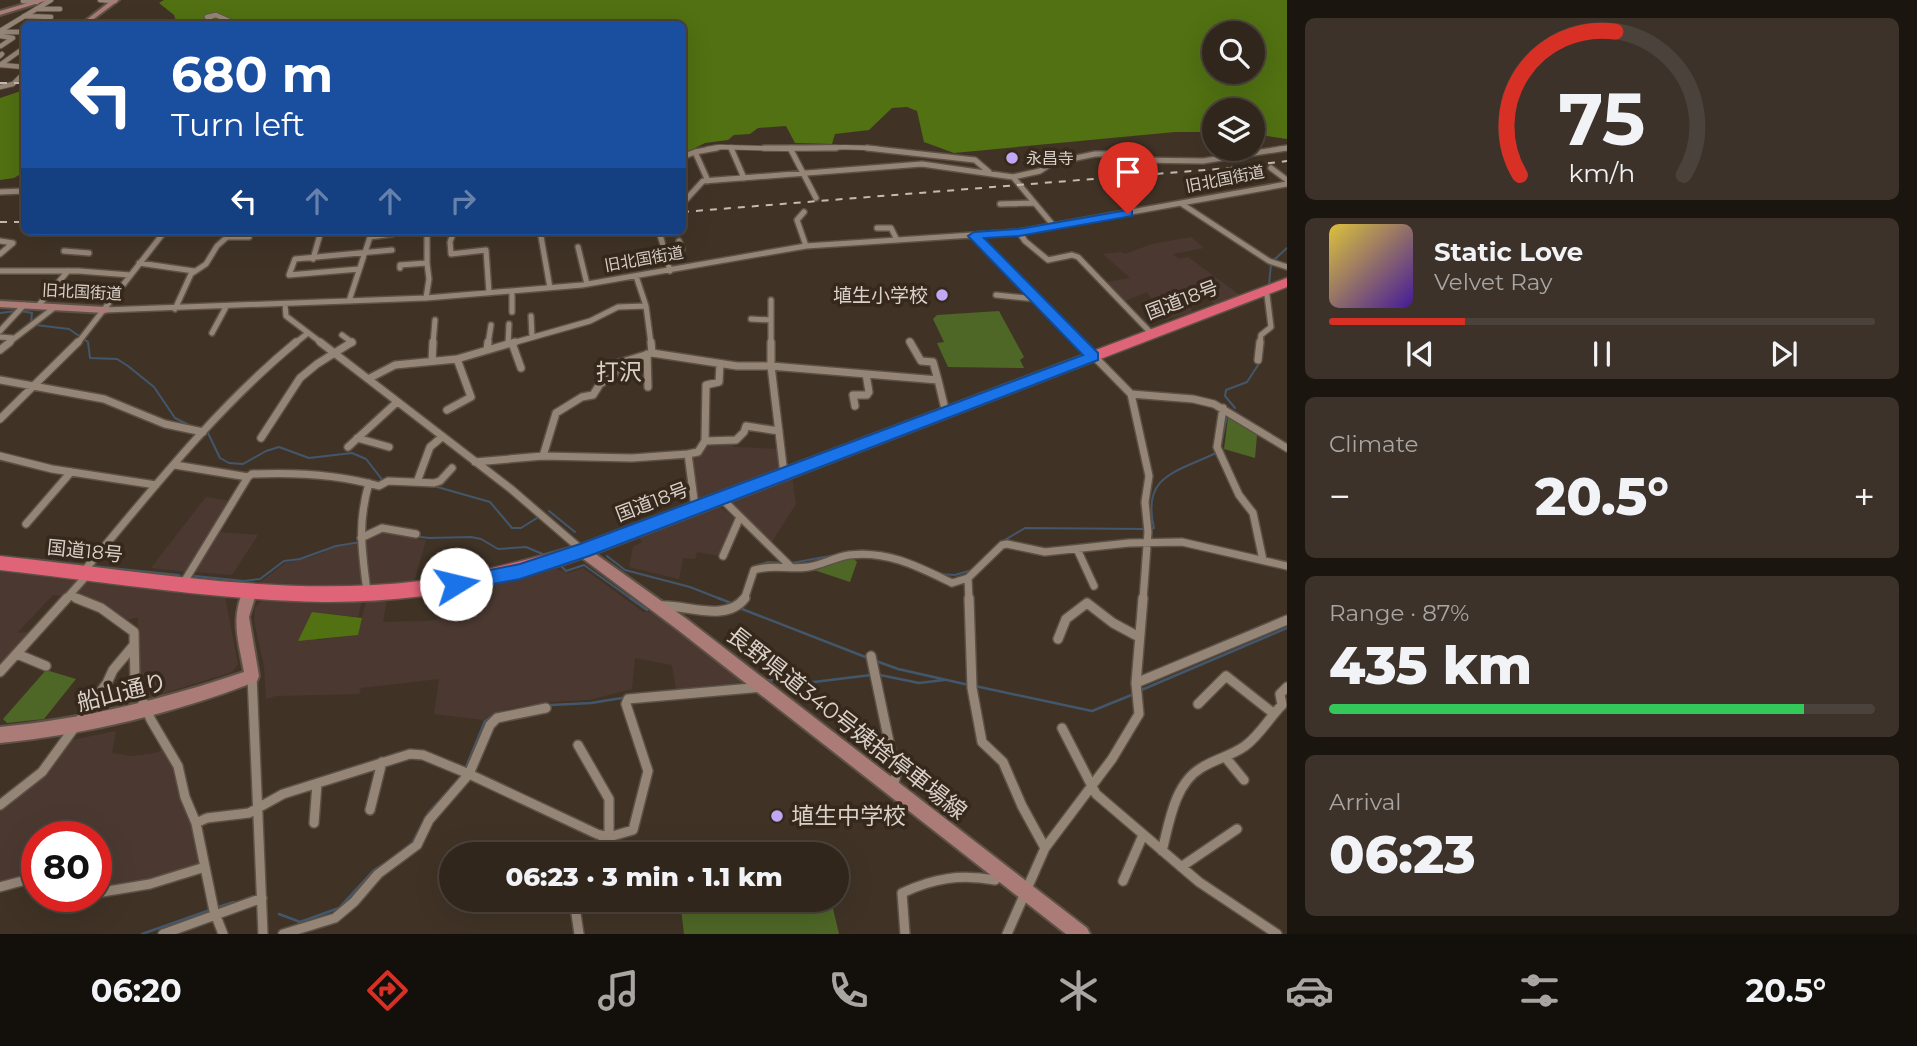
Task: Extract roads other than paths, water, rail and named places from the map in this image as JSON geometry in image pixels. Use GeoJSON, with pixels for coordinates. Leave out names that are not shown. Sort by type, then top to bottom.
{"type":"FeatureCollection","features":[{"type":"Feature","properties":{"kind":"highway","name":"国道18号"},"geometry":{"type":"LineString","coordinates":[[0,564],[290,594],[418,589],[490,578],[583,551],[1287,282]]}},
{"type":"Feature","properties":{"kind":"main road"},"geometry":{"type":"LineString","coordinates":[[89,21],[116,0]]}},
{"type":"Feature","properties":{"kind":"main road"},"geometry":{"type":"LineString","coordinates":[[0,13],[39,4]]}},
{"type":"Feature","properties":{"kind":"main road","name":"旧北国街道"},"geometry":{"type":"LineString","coordinates":[[0,304],[20,309],[38,306],[105,310]]}},
{"type":"Feature","properties":{"kind":"main road","name":"長野県道340号姨捨停車場線"},"geometry":{"type":"LineString","coordinates":[[583,551],[764,687],[1081,934]]}},
{"type":"Feature","properties":{"kind":"main road"},"geometry":{"type":"LineString","coordinates":[[250,590],[242,617],[252,676]]}},
{"type":"Feature","properties":{"kind":"main road","name":"船山通り"},"geometry":{"type":"LineString","coordinates":[[0,736],[72,727],[147,711],[252,676]]}},
{"type":"Feature","properties":{"kind":"street"},"geometry":{"type":"LineString","coordinates":[[0,33],[39,4],[51,0]]}},
{"type":"Feature","properties":{"kind":"street"},"geometry":{"type":"LineString","coordinates":[[100,0],[116,0]]}},
{"type":"Feature","properties":{"kind":"street"},"geometry":{"type":"LineString","coordinates":[[23,1],[60,9]]}},
{"type":"Feature","properties":{"kind":"street"},"geometry":{"type":"LineString","coordinates":[[212,21],[207,18],[216,15],[229,21]]}},
{"type":"Feature","properties":{"kind":"street"},"geometry":{"type":"LineString","coordinates":[[24,16],[51,17]]}},
{"type":"Feature","properties":{"kind":"street"},"geometry":{"type":"LineString","coordinates":[[0,33],[21,32]]}},
{"type":"Feature","properties":{"kind":"street"},"geometry":{"type":"LineString","coordinates":[[0,33],[13,38],[1,46]]}},
{"type":"Feature","properties":{"kind":"street"},"geometry":{"type":"LineString","coordinates":[[0,65],[21,50]]}},
{"type":"Feature","properties":{"kind":"street"},"geometry":{"type":"LineString","coordinates":[[0,65],[21,66]]}},
{"type":"Feature","properties":{"kind":"street"},"geometry":{"type":"LineString","coordinates":[[0,87],[12,84],[21,76]]}},
{"type":"Feature","properties":{"kind":"street"},"geometry":{"type":"LineString","coordinates":[[686,155],[711,147],[828,149],[850,145],[906,154],[925,153],[975,160],[989,172]]}},
{"type":"Feature","properties":{"kind":"street"},"geometry":{"type":"LineString","coordinates":[[731,147],[744,178]]}},
{"type":"Feature","properties":{"kind":"street"},"geometry":{"type":"LineString","coordinates":[[790,148],[816,198]]}},
{"type":"Feature","properties":{"kind":"street"},"geometry":{"type":"LineString","coordinates":[[686,200],[703,181],[922,164],[1013,177],[1048,168],[1052,163],[1104,153],[1128,154],[1135,160],[1203,161],[1287,148]]}},
{"type":"Feature","properties":{"kind":"street"},"geometry":{"type":"LineString","coordinates":[[695,152],[708,181]]}},
{"type":"Feature","properties":{"kind":"street"},"geometry":{"type":"LineString","coordinates":[[1271,168],[1287,182]]}},
{"type":"Feature","properties":{"kind":"street"},"geometry":{"type":"LineString","coordinates":[[1013,177],[1053,225]]}},
{"type":"Feature","properties":{"kind":"street","name":"旧北国街道"},"geometry":{"type":"LineString","coordinates":[[105,310],[426,298],[587,284],[806,246],[1019,232],[1182,204],[1287,182]]}},
{"type":"Feature","properties":{"kind":"street"},"geometry":{"type":"LineString","coordinates":[[0,192],[21,191]]}},
{"type":"Feature","properties":{"kind":"street"},"geometry":{"type":"LineString","coordinates":[[1000,204],[1034,203]]}},
{"type":"Feature","properties":{"kind":"street"},"geometry":{"type":"LineString","coordinates":[[1182,204],[1269,261],[1287,267]]}},
{"type":"Feature","properties":{"kind":"street"},"geometry":{"type":"LineString","coordinates":[[804,212],[797,220],[806,246]]}},
{"type":"Feature","properties":{"kind":"street"},"geometry":{"type":"LineString","coordinates":[[877,228],[891,228],[897,240]]}},
{"type":"Feature","properties":{"kind":"street"},"geometry":{"type":"LineString","coordinates":[[1019,232],[1025,241],[1048,260],[1072,255],[1078,257],[1151,333]]}},
{"type":"Feature","properties":{"kind":"street"},"geometry":{"type":"LineString","coordinates":[[0,419],[82,338],[162,235]]}},
{"type":"Feature","properties":{"kind":"street"},"geometry":{"type":"LineString","coordinates":[[175,309],[194,271],[206,264],[229,235]]}},
{"type":"Feature","properties":{"kind":"street"},"geometry":{"type":"LineString","coordinates":[[313,259],[320,235]]}},
{"type":"Feature","properties":{"kind":"street"},"geometry":{"type":"LineString","coordinates":[[349,301],[371,235]]}},
{"type":"Feature","properties":{"kind":"street"},"geometry":{"type":"LineString","coordinates":[[426,298],[429,279],[427,235]]}},
{"type":"Feature","properties":{"kind":"street"},"geometry":{"type":"LineString","coordinates":[[453,235],[451,254],[486,250],[489,293]]}},
{"type":"Feature","properties":{"kind":"street"},"geometry":{"type":"LineString","coordinates":[[541,235],[550,288]]}},
{"type":"Feature","properties":{"kind":"street"},"geometry":{"type":"LineString","coordinates":[[660,235],[670,271]]}},
{"type":"Feature","properties":{"kind":"street"},"geometry":{"type":"LineString","coordinates":[[974,236],[1130,394],[1149,476],[1145,502],[1147,544],[1139,637],[1139,714],[1092,787],[1045,848],[1007,934]]}},
{"type":"Feature","properties":{"kind":"street"},"geometry":{"type":"LineString","coordinates":[[226,237],[249,237]]}},
{"type":"Feature","properties":{"kind":"street"},"geometry":{"type":"LineString","coordinates":[[0,241],[13,243],[0,254]]}},
{"type":"Feature","properties":{"kind":"street"},"geometry":{"type":"LineString","coordinates":[[663,252],[682,249],[679,241]]}},
{"type":"Feature","properties":{"kind":"street"},"geometry":{"type":"LineString","coordinates":[[578,247],[587,284]]}},
{"type":"Feature","properties":{"kind":"street"},"geometry":{"type":"LineString","coordinates":[[359,269],[289,275],[295,259],[392,250]]}},
{"type":"Feature","properties":{"kind":"street"},"geometry":{"type":"LineString","coordinates":[[64,251],[89,253]]}},
{"type":"Feature","properties":{"kind":"street"},"geometry":{"type":"LineString","coordinates":[[400,268],[400,265],[427,262]]}},
{"type":"Feature","properties":{"kind":"street"},"geometry":{"type":"LineString","coordinates":[[139,263],[194,271]]}},
{"type":"Feature","properties":{"kind":"street"},"geometry":{"type":"LineString","coordinates":[[0,271],[130,275]]}},
{"type":"Feature","properties":{"kind":"street"},"geometry":{"type":"LineString","coordinates":[[38,306],[68,271]]}},
{"type":"Feature","properties":{"kind":"street"},"geometry":{"type":"LineString","coordinates":[[636,276],[646,306],[650,354],[648,387]]}},
{"type":"Feature","properties":{"kind":"street"},"geometry":{"type":"LineString","coordinates":[[512,292],[512,312]]}},
{"type":"Feature","properties":{"kind":"street"},"geometry":{"type":"LineString","coordinates":[[1258,359],[1261,335],[1271,327],[1267,295],[1263,292]]}},
{"type":"Feature","properties":{"kind":"street"},"geometry":{"type":"LineString","coordinates":[[996,295],[1036,299]]}},
{"type":"Feature","properties":{"kind":"street"},"geometry":{"type":"LineString","coordinates":[[771,300],[771,366],[784,474]]}},
{"type":"Feature","properties":{"kind":"street"},"geometry":{"type":"LineString","coordinates":[[285,304],[286,316],[544,515],[583,551]]}},
{"type":"Feature","properties":{"kind":"street"},"geometry":{"type":"LineString","coordinates":[[368,379],[395,365],[457,359],[590,321],[618,307],[646,306]]}},
{"type":"Feature","properties":{"kind":"street"},"geometry":{"type":"LineString","coordinates":[[0,350],[55,307]]}},
{"type":"Feature","properties":{"kind":"street"},"geometry":{"type":"LineString","coordinates":[[212,333],[226,307]]}},
{"type":"Feature","properties":{"kind":"street"},"geometry":{"type":"LineString","coordinates":[[0,331],[20,309]]}},
{"type":"Feature","properties":{"kind":"street"},"geometry":{"type":"LineString","coordinates":[[531,316],[532,337]]}},
{"type":"Feature","properties":{"kind":"street"},"geometry":{"type":"LineString","coordinates":[[751,319],[771,320]]}},
{"type":"Feature","properties":{"kind":"street"},"geometry":{"type":"LineString","coordinates":[[432,361],[435,320]]}},
{"type":"Feature","properties":{"kind":"street"},"geometry":{"type":"LineString","coordinates":[[509,324],[510,344],[521,368]]}},
{"type":"Feature","properties":{"kind":"street"},"geometry":{"type":"LineString","coordinates":[[486,351],[491,325]]}},
{"type":"Feature","properties":{"kind":"street"},"geometry":{"type":"LineString","coordinates":[[0,672],[71,596],[156,485],[205,431],[255,376],[308,333]]}},
{"type":"Feature","properties":{"kind":"street"},"geometry":{"type":"LineString","coordinates":[[261,438],[295,386],[334,353],[353,344],[342,335]]}},
{"type":"Feature","properties":{"kind":"street"},"geometry":{"type":"LineString","coordinates":[[0,337],[13,338]]}},
{"type":"Feature","properties":{"kind":"street"},"geometry":{"type":"LineString","coordinates":[[909,341],[921,361],[933,362],[946,413]]}},
{"type":"Feature","properties":{"kind":"street"},"geometry":{"type":"LineString","coordinates":[[543,456],[556,413],[582,397],[593,395],[600,384],[613,376],[625,359],[650,354],[720,364],[938,380]]}},
{"type":"Feature","properties":{"kind":"street"},"geometry":{"type":"LineString","coordinates":[[447,410],[471,397],[457,359]]}},
{"type":"Feature","properties":{"kind":"street"},"geometry":{"type":"LineString","coordinates":[[475,462],[543,456],[632,458],[698,452],[705,441],[706,385],[719,383],[720,364]]}},
{"type":"Feature","properties":{"kind":"street"},"geometry":{"type":"LineString","coordinates":[[855,406],[853,395],[867,395],[869,392],[866,374]]}},
{"type":"Feature","properties":{"kind":"street"},"geometry":{"type":"LineString","coordinates":[[0,380],[104,399],[166,424],[205,431]]}},
{"type":"Feature","properties":{"kind":"street"},"geometry":{"type":"LineString","coordinates":[[1130,394],[1202,400],[1239,415],[1287,449]]}},
{"type":"Feature","properties":{"kind":"street"},"geometry":{"type":"LineString","coordinates":[[348,447],[397,401]]}},
{"type":"Feature","properties":{"kind":"street"},"geometry":{"type":"LineString","coordinates":[[1223,408],[1219,451],[1239,495],[1253,513],[1262,560]]}},
{"type":"Feature","properties":{"kind":"street"},"geometry":{"type":"LineString","coordinates":[[705,441],[741,439],[746,426],[779,431]]}},
{"type":"Feature","properties":{"kind":"street"},"geometry":{"type":"LineString","coordinates":[[417,482],[430,447],[442,437]]}},
{"type":"Feature","properties":{"kind":"street"},"geometry":{"type":"LineString","coordinates":[[357,438],[389,447]]}},
{"type":"Feature","properties":{"kind":"street"},"geometry":{"type":"LineString","coordinates":[[688,454],[695,507]]}},
{"type":"Feature","properties":{"kind":"street"},"geometry":{"type":"LineString","coordinates":[[0,456],[71,472],[156,485]]}},
{"type":"Feature","properties":{"kind":"street"},"geometry":{"type":"LineString","coordinates":[[175,465],[248,477]]}},
{"type":"Feature","properties":{"kind":"street"},"geometry":{"type":"LineString","coordinates":[[184,582],[252,474],[305,472],[350,477],[379,486],[385,483],[440,481],[452,468]]}},
{"type":"Feature","properties":{"kind":"street"},"geometry":{"type":"LineString","coordinates":[[26,524],[71,472]]}},
{"type":"Feature","properties":{"kind":"street"},"geometry":{"type":"LineString","coordinates":[[367,593],[361,512],[369,483]]}},
{"type":"Feature","properties":{"kind":"street"},"geometry":{"type":"LineString","coordinates":[[721,498],[787,564]]}},
{"type":"Feature","properties":{"kind":"street"},"geometry":{"type":"LineString","coordinates":[[723,555],[740,517]]}},
{"type":"Feature","properties":{"kind":"street"},"geometry":{"type":"LineString","coordinates":[[361,540],[382,528],[416,534]]}},
{"type":"Feature","properties":{"kind":"street"},"geometry":{"type":"LineString","coordinates":[[658,606],[704,611],[729,608],[744,601],[754,570],[768,565],[787,564],[804,568],[849,555],[870,553],[901,559],[952,583],[968,578],[1002,545],[1045,552],[1182,542],[1287,566]]}},
{"type":"Feature","properties":{"kind":"street"},"geometry":{"type":"LineString","coordinates":[[1077,549],[1094,586]]}},
{"type":"Feature","properties":{"kind":"street"},"geometry":{"type":"LineString","coordinates":[[968,578],[972,685],[982,741],[1003,762],[1022,806],[1045,848]]}},
{"type":"Feature","properties":{"kind":"street"},"geometry":{"type":"LineString","coordinates":[[71,596],[101,608],[134,632],[135,683],[164,743],[174,756],[185,797],[196,823],[214,911],[223,934]]}},
{"type":"Feature","properties":{"kind":"street"},"geometry":{"type":"LineString","coordinates":[[1058,639],[1066,619],[1087,603],[1113,623],[1139,637]]}},
{"type":"Feature","properties":{"kind":"street"},"geometry":{"type":"LineString","coordinates":[[1137,689],[1287,620]]}},
{"type":"Feature","properties":{"kind":"street"},"geometry":{"type":"LineString","coordinates":[[0,806],[42,772],[72,727],[107,683],[113,670],[134,645]]}},
{"type":"Feature","properties":{"kind":"street"},"geometry":{"type":"LineString","coordinates":[[17,654],[46,666]]}},
{"type":"Feature","properties":{"kind":"street"},"geometry":{"type":"LineString","coordinates":[[871,659],[897,775],[893,788]]}},
{"type":"Feature","properties":{"kind":"street"},"geometry":{"type":"LineString","coordinates":[[252,676],[263,934]]}},
{"type":"Feature","properties":{"kind":"street"},"geometry":{"type":"LineString","coordinates":[[1198,704],[1226,676],[1273,713]]}},
{"type":"Feature","properties":{"kind":"street"},"geometry":{"type":"LineString","coordinates":[[196,823],[207,818],[250,813],[284,794],[410,754],[423,755],[469,774],[606,837],[633,830],[648,771],[626,704],[628,699],[764,687]]}},
{"type":"Feature","properties":{"kind":"street"},"geometry":{"type":"LineString","coordinates":[[1162,851],[1178,795],[1195,771],[1226,758],[1251,741],[1282,705],[1280,694],[1287,687]]}},
{"type":"Feature","properties":{"kind":"street"},"geometry":{"type":"LineString","coordinates":[[283,934],[335,918],[354,902],[377,874],[405,857],[417,845],[429,820],[469,774],[490,724],[497,718],[546,708]]}},
{"type":"Feature","properties":{"kind":"street"},"geometry":{"type":"LineString","coordinates":[[1062,728],[1096,794],[1199,882],[1277,934]]}},
{"type":"Feature","properties":{"kind":"street"},"geometry":{"type":"LineString","coordinates":[[579,745],[609,799],[604,842]]}},
{"type":"Feature","properties":{"kind":"street"},"geometry":{"type":"LineString","coordinates":[[1226,758],[1244,780]]}},
{"type":"Feature","properties":{"kind":"street"},"geometry":{"type":"LineString","coordinates":[[370,810],[382,762]]}},
{"type":"Feature","properties":{"kind":"street"},"geometry":{"type":"LineString","coordinates":[[314,823],[317,785]]}},
{"type":"Feature","properties":{"kind":"street"},"geometry":{"type":"LineString","coordinates":[[1181,867],[1237,830]]}},
{"type":"Feature","properties":{"kind":"street"},"geometry":{"type":"LineString","coordinates":[[1124,881],[1143,835]]}},
{"type":"Feature","properties":{"kind":"street"},"geometry":{"type":"LineString","coordinates":[[112,890],[150,884],[205,867]]}},
{"type":"Feature","properties":{"kind":"street"},"geometry":{"type":"LineString","coordinates":[[905,934],[902,893],[930,878],[973,876],[995,880],[1001,871]]}},
{"type":"Feature","properties":{"kind":"street"},"geometry":{"type":"LineString","coordinates":[[0,887],[21,881]]}},
{"type":"Feature","properties":{"kind":"street"},"geometry":{"type":"LineString","coordinates":[[163,934],[214,911],[262,898]]}},
{"type":"Feature","properties":{"kind":"street"},"geometry":{"type":"LineString","coordinates":[[576,912],[579,934]]}},
{"type":"Feature","properties":{"kind":"waterway"},"geometry":{"type":"LineString","coordinates":[[1275,259],[1287,248]]}},
{"type":"Feature","properties":{"kind":"waterway"},"geometry":{"type":"LineString","coordinates":[[1269,285],[1271,264]]}},
{"type":"Feature","properties":{"kind":"waterway"},"geometry":{"type":"LineString","coordinates":[[0,313],[16,311]]}},
{"type":"Feature","properties":{"kind":"waterway"},"geometry":{"type":"LineString","coordinates":[[21,311],[32,313],[31,322]]}},
{"type":"Feature","properties":{"kind":"waterway"},"geometry":{"type":"LineString","coordinates":[[36,325],[69,329],[88,342],[90,358],[117,359],[128,366],[154,387],[175,418],[189,425]]}},
{"type":"Feature","properties":{"kind":"waterway"},"geometry":{"type":"LineString","coordinates":[[1235,408],[1225,396],[1226,390],[1247,382],[1260,362]]}},
{"type":"Feature","properties":{"kind":"waterway"},"geometry":{"type":"LineString","coordinates":[[1220,449],[1227,416]]}},
{"type":"Feature","properties":{"kind":"waterway"},"geometry":{"type":"LineString","coordinates":[[207,431],[220,458],[229,463],[243,464],[279,447],[309,458],[352,453],[366,459],[384,482]]}},
{"type":"Feature","properties":{"kind":"waterway"},"geometry":{"type":"LineString","coordinates":[[1150,529],[1154,528],[1151,510],[1158,486],[1176,471],[1216,453]]}},
{"type":"Feature","properties":{"kind":"waterway"},"geometry":{"type":"LineString","coordinates":[[434,486],[490,502],[512,528],[521,528],[537,518]]}},
{"type":"Feature","properties":{"kind":"waterway"},"geometry":{"type":"LineString","coordinates":[[549,511],[575,532]]}},
{"type":"Feature","properties":{"kind":"waterway"},"geometry":{"type":"LineString","coordinates":[[998,544],[1025,528],[1145,529]]}},
{"type":"Feature","properties":{"kind":"waterway"},"geometry":{"type":"LineString","coordinates":[[381,532],[429,538],[471,537],[481,539],[498,549],[526,547],[545,555]]}},
{"type":"Feature","properties":{"kind":"waterway"},"geometry":{"type":"LineString","coordinates":[[195,576],[244,581],[260,579],[284,561],[300,559],[336,546],[361,542]]}},
{"type":"Feature","properties":{"kind":"waterway"},"geometry":{"type":"LineString","coordinates":[[792,563],[862,550],[892,554],[922,565]]}},
{"type":"Feature","properties":{"kind":"waterway"},"geometry":{"type":"LineString","coordinates":[[607,556],[625,570],[690,587],[723,600]]}},
{"type":"Feature","properties":{"kind":"waterway"},"geometry":{"type":"LineString","coordinates":[[22,558],[86,565]]}},
{"type":"Feature","properties":{"kind":"waterway"},"geometry":{"type":"LineString","coordinates":[[748,578],[753,567],[768,562],[783,563]]}},
{"type":"Feature","properties":{"kind":"waterway"},"geometry":{"type":"LineString","coordinates":[[562,567],[566,571],[584,565],[633,600]]}},
{"type":"Feature","properties":{"kind":"waterway"},"geometry":{"type":"LineString","coordinates":[[93,566],[179,575]]}},
{"type":"Feature","properties":{"kind":"waterway"},"geometry":{"type":"LineString","coordinates":[[939,574],[955,575],[972,570]]}},
{"type":"Feature","properties":{"kind":"waterway"},"geometry":{"type":"LineString","coordinates":[[630,598],[647,610]]}},
{"type":"Feature","properties":{"kind":"waterway"},"geometry":{"type":"LineString","coordinates":[[718,598],[731,603]]}},
{"type":"Feature","properties":{"kind":"waterway"},"geometry":{"type":"LineString","coordinates":[[742,609],[868,658]]}},
{"type":"Feature","properties":{"kind":"waterway"},"geometry":{"type":"LineString","coordinates":[[1139,691],[1287,628]]}},
{"type":"Feature","properties":{"kind":"waterway"},"geometry":{"type":"LineString","coordinates":[[876,661],[898,669],[969,685]]}},
{"type":"Feature","properties":{"kind":"waterway"},"geometry":{"type":"LineString","coordinates":[[768,680],[814,682],[871,675]]}},
{"type":"Feature","properties":{"kind":"waterway"},"geometry":{"type":"LineString","coordinates":[[880,675],[919,683],[944,680]]}},
{"type":"Feature","properties":{"kind":"waterway"},"geometry":{"type":"LineString","coordinates":[[723,686],[746,684]]}},
{"type":"Feature","properties":{"kind":"waterway"},"geometry":{"type":"LineString","coordinates":[[975,686],[1092,711],[1134,694]]}},
{"type":"Feature","properties":{"kind":"waterway"},"geometry":{"type":"LineString","coordinates":[[532,706],[591,703],[665,691]]}},
{"type":"Feature","properties":{"kind":"waterway"},"geometry":{"type":"LineString","coordinates":[[466,767],[485,721],[492,716],[520,709]]}},
{"type":"Feature","properties":{"kind":"waterway"},"geometry":{"type":"LineString","coordinates":[[411,845],[428,813],[452,787]]}},
{"type":"Feature","properties":{"kind":"waterway"},"geometry":{"type":"LineString","coordinates":[[279,914],[300,922],[339,908],[374,870],[384,864]]}},
{"type":"Feature","properties":{"kind":"waterway"},"geometry":{"type":"LineString","coordinates":[[218,907],[234,902]]}},
{"type":"Feature","properties":{"kind":"waterway"},"geometry":{"type":"LineString","coordinates":[[142,934],[210,910]]}},
{"type":"Feature","properties":{"kind":"railway"},"geometry":{"type":"LineString","coordinates":[[0,83],[21,83]]}},
{"type":"Feature","properties":{"kind":"railway"},"geometry":{"type":"LineString","coordinates":[[686,212],[1230,168],[1287,161]]}},
{"type":"Feature","properties":{"kind":"railway"},"geometry":{"type":"LineString","coordinates":[[0,222],[21,222]]}},
{"type":"Feature","properties":{"kind":"place","name":"永昌寺"},"geometry":{"type":"Point","coordinates":[1012,158]}},
{"type":"Feature","properties":{"kind":"place","name":"埴生小学校"},"geometry":{"type":"Point","coordinates":[942,295]}},
{"type":"Feature","properties":{"kind":"place","name":"埴生中学校"},"geometry":{"type":"Point","coordinates":[777,816]}},
{"type":"Feature","properties":{"kind":"district","name":"打沢"},"geometry":{"type":"Point","coordinates":[619,372]}}]}
